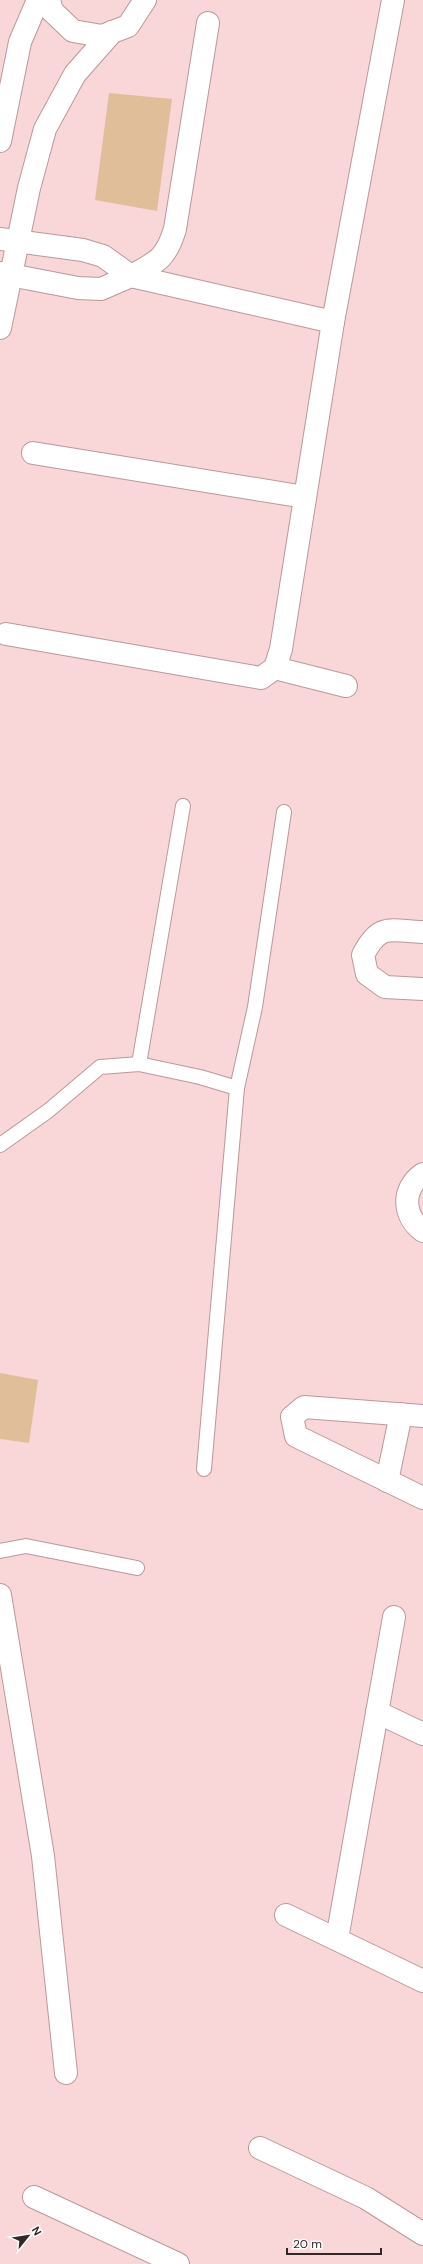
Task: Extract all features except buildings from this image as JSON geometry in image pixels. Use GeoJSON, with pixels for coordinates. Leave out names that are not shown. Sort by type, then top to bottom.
{"type":"FeatureCollection","features":[{"type":"Feature","properties":{"kind":"street"},"geometry":{"type":"LineString","coordinates":[[0,141],[20,42],[38,0]]}},
{"type":"Feature","properties":{"kind":"street"},"geometry":{"type":"LineString","coordinates":[[49,0],[52,11],[74,31],[102,36],[128,26],[146,1]]}},
{"type":"Feature","properties":{"kind":"street"},"geometry":{"type":"LineString","coordinates":[[6,634],[261,678],[275,668],[281,649],[333,322],[393,0]]}},
{"type":"Feature","properties":{"kind":"street"},"geometry":{"type":"LineString","coordinates":[[6,273],[78,288],[101,290],[157,262],[170,247],[175,229],[208,23]]}},
{"type":"Feature","properties":{"kind":"street"},"geometry":{"type":"LineString","coordinates":[[0,328],[10,241],[46,129],[75,74],[112,32]]}},
{"type":"Feature","properties":{"kind":"street"},"geometry":{"type":"LineString","coordinates":[[10,241],[83,250],[103,256],[131,276],[333,322]]}},
{"type":"Feature","properties":{"kind":"street"},"geometry":{"type":"LineString","coordinates":[[33,453],[305,497]]}},
{"type":"Feature","properties":{"kind":"street"},"geometry":{"type":"LineString","coordinates":[[275,668],[346,686]]}},
{"type":"Feature","properties":{"kind":"street"},"geometry":{"type":"LineString","coordinates":[[423,932],[382,931],[371,938],[363,954],[368,974],[385,987],[423,989]]}},
{"type":"Feature","properties":{"kind":"street"},"geometry":{"type":"LineString","coordinates":[[423,1174],[417,1178],[406,1199],[409,1217],[423,1231]]}},
{"type":"Feature","properties":{"kind":"street"},"geometry":{"type":"LineString","coordinates":[[423,1416],[304,1407],[292,1417],[296,1436],[423,1498]]}},
{"type":"Feature","properties":{"kind":"street"},"geometry":{"type":"LineString","coordinates":[[387,1481],[402,1414]]}},
{"type":"Feature","properties":{"kind":"street"},"geometry":{"type":"LineString","coordinates":[[0,1595],[43,1856],[66,2073]]}},
{"type":"Feature","properties":{"kind":"street"},"geometry":{"type":"LineString","coordinates":[[337,1939],[394,1617]]}},
{"type":"Feature","properties":{"kind":"street"},"geometry":{"type":"LineString","coordinates":[[377,1712],[423,1734]]}},
{"type":"Feature","properties":{"kind":"street"},"geometry":{"type":"LineString","coordinates":[[286,1915],[423,1981]]}},
{"type":"Feature","properties":{"kind":"street"},"geometry":{"type":"LineString","coordinates":[[260,2148],[366,2198],[423,2234]]}},
{"type":"Feature","properties":{"kind":"street"},"geometry":{"type":"LineString","coordinates":[[34,2197],[178,2264]]}},
{"type":"Feature","properties":{"kind":"lane"},"geometry":{"type":"LineString","coordinates":[[139,1064],[182,806]]}},
{"type":"Feature","properties":{"kind":"lane"},"geometry":{"type":"LineString","coordinates":[[204,1469],[237,1088],[255,1007],[284,812]]}},
{"type":"Feature","properties":{"kind":"lane"},"geometry":{"type":"LineString","coordinates":[[0,1145],[48,1111],[100,1067],[139,1064],[200,1077],[237,1088]]}},
{"type":"Feature","properties":{"kind":"lane"},"geometry":{"type":"LineString","coordinates":[[0,1551],[26,1546],[137,1568]]}},
{"type":"Feature","properties":{"kind":"shaded area"},"geometry":{"type":"Polygon","coordinates":[[[109,93],[172,99],[157,211],[95,200],[109,93]]]}},
{"type":"Feature","properties":{"kind":"shaded area"},"geometry":{"type":"Polygon","coordinates":[[[0,1373],[38,1380],[29,1443],[0,1439],[0,1373]]]}}]}
